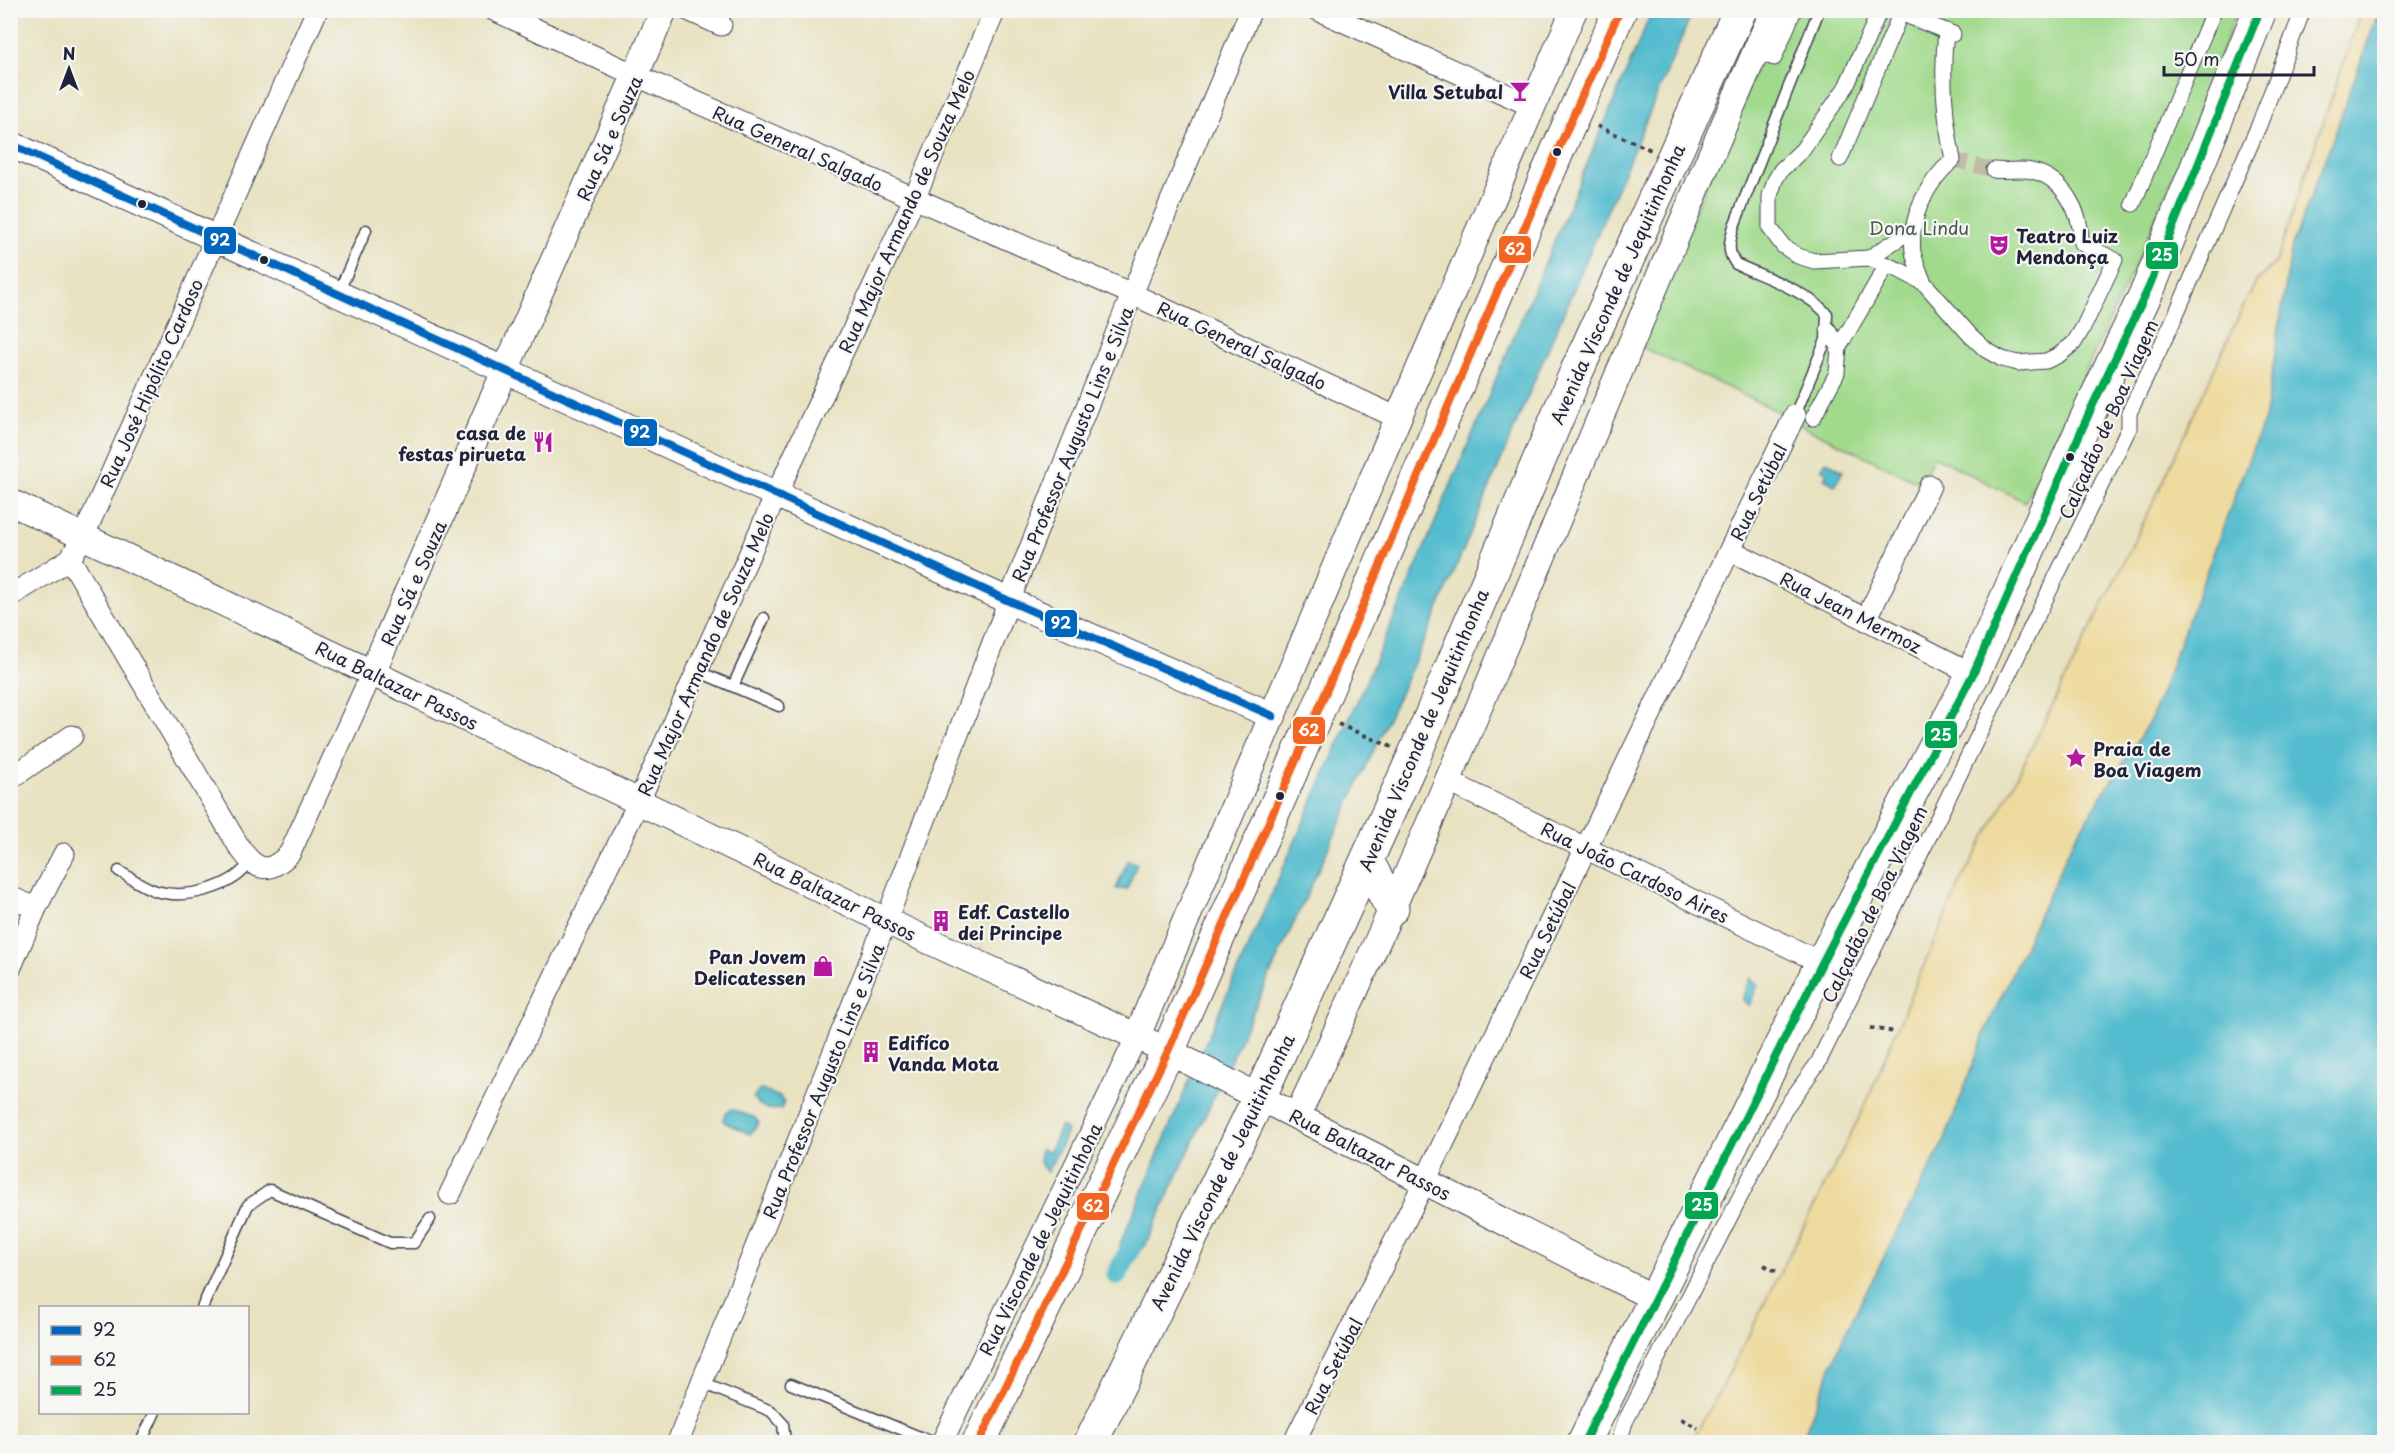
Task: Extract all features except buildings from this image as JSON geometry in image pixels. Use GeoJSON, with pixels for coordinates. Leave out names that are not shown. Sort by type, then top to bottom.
{"type":"FeatureCollection","features":[{"type":"Feature","properties":{"kind":"main road"},"geometry":{"type":"LineString","coordinates":[[979,1443],[1179,1057],[1316,715],[1620,10]]}},
{"type":"Feature","properties":{"kind":"main road","name":"Avenida Visconde de Jequitinhonha"},"geometry":{"type":"LineString","coordinates":[[1091,1443],[1414,756],[1576,373],[1740,10]]}},
{"type":"Feature","properties":{"kind":"main road"},"geometry":{"type":"LineString","coordinates":[[1584,1443],[1822,963],[1972,674],[2086,421],[2150,287],[2260,10]]}},
{"type":"Feature","properties":{"kind":"main road"},"geometry":{"type":"LineString","coordinates":[[1366,861],[1392,908]]}},
{"type":"Feature","properties":{"kind":"street","name":"Rua José Hipólito Cardoso"},"geometry":{"type":"LineString","coordinates":[[10,596],[70,559],[84,535],[317,10]]}},
{"type":"Feature","properties":{"kind":"street","name":"Rua General Salgado"},"geometry":{"type":"LineString","coordinates":[[494,10],[637,76],[1132,294],[1398,418]]}},
{"type":"Feature","properties":{"kind":"street","name":"Rua Sá e Souza"},"geometry":{"type":"LineString","coordinates":[[250,862],[269,869],[281,863],[290,853],[507,372],[664,10]]}},
{"type":"Feature","properties":{"kind":"street"},"geometry":{"type":"LineString","coordinates":[[688,10],[721,25]]}},
{"type":"Feature","properties":{"kind":"street","name":"Rua Major Armando de Souza Melo"},"geometry":{"type":"LineString","coordinates":[[450,1194],[639,801],[776,495],[914,199],[995,10]]}},
{"type":"Feature","properties":{"kind":"street","name":"Rua Professor Augusto Lins e Silva"},"geometry":{"type":"LineString","coordinates":[[678,1443],[886,921],[1009,601],[1132,294],[1251,10]]}},
{"type":"Feature","properties":{"kind":"street"},"geometry":{"type":"LineString","coordinates":[[1318,10],[1534,107]]}},
{"type":"Feature","properties":{"kind":"street"},"geometry":{"type":"LineString","coordinates":[[1137,1036],[1398,418],[1574,10]]}},
{"type":"Feature","properties":{"kind":"street","name":"Avenida Visconde de Jequitinhonha"},"geometry":{"type":"LineString","coordinates":[[1297,1116],[1356,991],[1447,781],[1774,10]]}},
{"type":"Feature","properties":{"kind":"street"},"geometry":{"type":"LineString","coordinates":[[1756,52],[1774,58],[1794,10]]}},
{"type":"Feature","properties":{"kind":"street"},"geometry":{"type":"LineString","coordinates":[[1880,10],[1846,87],[1802,150],[1781,170],[1775,180],[1770,196],[1770,230],[1783,246],[1798,256],[1815,261],[1869,258],[1924,283]]}},
{"type":"Feature","properties":{"kind":"street"},"geometry":{"type":"LineString","coordinates":[[2133,204],[2214,10]]}},
{"type":"Feature","properties":{"kind":"street","name":"Calçadão de Boa Viagem"},"geometry":{"type":"LineString","coordinates":[[1620,1443],[1625,1422],[1786,1107],[1818,1063],[2117,454],[2129,428],[2129,413],[2173,321],[2259,125],[2303,10]]}},
{"type":"Feature","properties":{"kind":"street"},"geometry":{"type":"LineString","coordinates":[[1840,159],[1899,11],[1950,32],[1943,85],[1945,123],[1953,160],[1938,172],[1924,197],[1912,230],[1914,254],[1924,283],[1986,350],[2002,359],[2018,363],[2046,361],[2059,355],[2074,343],[2115,260],[2081,243],[2079,221],[2069,197],[2046,176],[2020,169],[1994,170]]}},
{"type":"Feature","properties":{"kind":"street"},"geometry":{"type":"LineString","coordinates":[[10,144],[215,238],[341,287],[507,372],[1009,601],[1273,716]]}},
{"type":"Feature","properties":{"kind":"street"},"geometry":{"type":"LineString","coordinates":[[1869,258],[1912,230]]}},
{"type":"Feature","properties":{"kind":"street"},"geometry":{"type":"LineString","coordinates":[[1804,417],[1837,373],[1839,347],[1887,265]]}},
{"type":"Feature","properties":{"kind":"street"},"geometry":{"type":"LineString","coordinates":[[1828,329],[1839,347]]}},
{"type":"Feature","properties":{"kind":"street","name":"Rua Setúbal"},"geometry":{"type":"LineString","coordinates":[[1294,1443],[1425,1181],[1730,550],[1804,417]]}},
{"type":"Feature","properties":{"kind":"street"},"geometry":{"type":"LineString","coordinates":[[1866,620],[1930,486]]}},
{"type":"Feature","properties":{"kind":"street","name":"Rua Baltazar Passos"},"geometry":{"type":"LineString","coordinates":[[10,502],[84,535],[886,921],[1137,1036],[1656,1299]]}},
{"type":"Feature","properties":{"kind":"street","name":"Rua Jean Mermoz"},"geometry":{"type":"LineString","coordinates":[[1730,550],[1972,674]]}},
{"type":"Feature","properties":{"kind":"street"},"geometry":{"type":"LineString","coordinates":[[70,559],[250,862]]}},
{"type":"Feature","properties":{"kind":"street"},"geometry":{"type":"LineString","coordinates":[[10,779],[72,736]]}},
{"type":"Feature","properties":{"kind":"street","name":"Rua João Cardoso Aires"},"geometry":{"type":"LineString","coordinates":[[1447,781],[1822,963]]}},
{"type":"Feature","properties":{"kind":"street"},"geometry":{"type":"LineString","coordinates":[[10,969],[36,908],[64,854]]}},
{"type":"Feature","properties":{"kind":"street"},"geometry":{"type":"LineString","coordinates":[[10,897],[36,908]]}},
{"type":"Feature","properties":{"kind":"street","name":"Rua Visconde de Jequitinhoha"},"geometry":{"type":"LineString","coordinates":[[942,1443],[1137,1036]]}},
{"type":"Feature","properties":{"kind":"lane"},"geometry":{"type":"LineString","coordinates":[[1804,417],[1828,329],[1827,314],[1817,304],[1736,264],[1730,255],[1729,246],[1734,226],[1819,10]]}},
{"type":"Feature","properties":{"kind":"lane"},"geometry":{"type":"LineString","coordinates":[[341,287],[366,230]]}},
{"type":"Feature","properties":{"kind":"lane"},"geometry":{"type":"LineString","coordinates":[[2149,252],[2150,287]]}},
{"type":"Feature","properties":{"kind":"lane"},"geometry":{"type":"LineString","coordinates":[[733,686],[764,618]]}},
{"type":"Feature","properties":{"kind":"lane"},"geometry":{"type":"LineString","coordinates":[[697,670],[779,706]]}},
{"type":"Feature","properties":{"kind":"lane"},"geometry":{"type":"LineString","coordinates":[[119,871],[158,892],[189,893],[215,887],[235,877],[244,872],[250,862]]}},
{"type":"Feature","properties":{"kind":"lane"},"geometry":{"type":"LineString","coordinates":[[203,1306],[248,1204],[270,1190],[390,1244],[414,1244],[430,1218]]}},
{"type":"Feature","properties":{"kind":"lane"},"geometry":{"type":"LineString","coordinates":[[702,1383],[771,1411],[783,1424],[785,1443]]}},
{"type":"Feature","properties":{"kind":"lane"},"geometry":{"type":"LineString","coordinates":[[791,1384],[932,1443]]}},
{"type":"Feature","properties":{"kind":"lane"},"geometry":{"type":"LineString","coordinates":[[141,1443],[155,1414]]}},
{"type":"Feature","properties":{"kind":"path"},"geometry":{"type":"LineString","coordinates":[[1596,126],[1651,150]]}},
{"type":"Feature","properties":{"kind":"path"},"geometry":{"type":"LineString","coordinates":[[1343,726],[1388,745]]}},
{"type":"Feature","properties":{"kind":"path"},"geometry":{"type":"LineString","coordinates":[[1870,1028],[1895,1032]]}},
{"type":"Feature","properties":{"kind":"path"},"geometry":{"type":"LineString","coordinates":[[1764,1265],[1779,1273]]}},
{"type":"Feature","properties":{"kind":"path"},"geometry":{"type":"LineString","coordinates":[[1681,1419],[1698,1428]]}},
{"type":"Feature","properties":{"kind":"green space","name":"Dona Lindu"},"geometry":{"type":"Polygon","coordinates":[[[1781,11],[2237,11],[2191,133],[2142,250],[2025,502],[1934,456],[1920,483],[1806,428],[1777,411],[1637,345],[1781,11]]]}},
{"type":"Feature","properties":{"kind":"sand","name":"Praia de Boa Viagem"},"geometry":{"type":"Polygon","coordinates":[[[2361,11],[2379,11],[2292,246],[2265,416],[2151,719],[2073,841],[1985,1032],[1946,1137],[1845,1333],[1801,1442],[1691,1442],[1723,1385],[1866,1104],[1960,883],[2007,797],[2154,501],[2241,311],[2256,282],[2276,262],[2361,11]]]}},
{"type":"Feature","properties":{"kind":"water"},"geometry":{"type":"Polygon","coordinates":[[[1652,11],[1693,11],[1436,615],[1145,1246],[1122,1266],[1120,1244],[1201,1053],[1402,600],[1652,11]]]}},
{"type":"Feature","properties":{"kind":"water"},"geometry":{"type":"Polygon","coordinates":[[[2379,11],[2384,11],[2384,1442],[1801,1442],[1845,1333],[1946,1137],[1985,1032],[2073,841],[2151,719],[2265,416],[2292,246],[2379,11]]]}},
{"type":"Feature","properties":{"kind":"water"},"geometry":{"type":"Polygon","coordinates":[[[1826,461],[1843,471],[1835,485],[1824,479],[1827,473],[1821,469],[1826,461]]]}},
{"type":"Feature","properties":{"kind":"water"},"geometry":{"type":"Polygon","coordinates":[[[1128,860],[1137,864],[1127,889],[1116,889],[1128,860]]]}},
{"type":"Feature","properties":{"kind":"water"},"geometry":{"type":"Polygon","coordinates":[[[1750,978],[1758,984],[1749,1006],[1742,999],[1750,978]]]}},
{"type":"Feature","properties":{"kind":"water"},"geometry":{"type":"Polygon","coordinates":[[[761,1089],[780,1097],[784,1103],[781,1109],[766,1108],[753,1098],[761,1089]]]}},
{"type":"Feature","properties":{"kind":"water"},"geometry":{"type":"Polygon","coordinates":[[[731,1109],[755,1118],[759,1123],[750,1134],[723,1120],[725,1114],[731,1109]]]}},
{"type":"Feature","properties":{"kind":"water"},"geometry":{"type":"Polygon","coordinates":[[[1061,1126],[1067,1130],[1047,1172],[1040,1161],[1041,1149],[1049,1152],[1061,1126]]]}},
{"type":"Feature","properties":{"kind":"waterway"},"geometry":{"type":"LineString","coordinates":[[1117,1275],[1134,1241]]}},
{"type":"Feature","properties":{"kind":"tunnel"},"geometry":{"type":"LineString","coordinates":[[1953,160],[1994,170]]}},
{"type":"Feature","properties":{"kind":"transit line","name":"62"},"geometry":{"type":"LineString","coordinates":[[979,1442],[1168,1051],[1316,715],[1620,10]]}},
{"type":"Feature","properties":{"kind":"transit line","name":"25"},"geometry":{"type":"LineString","coordinates":[[1584,1442],[1822,963],[1973,674],[2090,411],[2149,287],[2260,10]]}},
{"type":"Feature","properties":{"kind":"transit line","name":"92"},"geometry":{"type":"LineString","coordinates":[[10,144],[1009,601],[1273,716]]}},
{"type":"Feature","properties":{"kind":"place","name":"Villa Setubal"},"geometry":{"type":"Point","coordinates":[1520,91]}},
{"type":"Feature","properties":{"kind":"place","name":"Teatro Luiz Mendonça"},"geometry":{"type":"Point","coordinates":[1999,245]}},
{"type":"Feature","properties":{"kind":"place","name":"casa de festas pirueta"},"geometry":{"type":"Point","coordinates":[543,442]}},
{"type":"Feature","properties":{"kind":"place","name":"Praia de Boa Viagem"},"geometry":{"type":"Point","coordinates":[2076,758]}},
{"type":"Feature","properties":{"kind":"place","name":"Edf. Castello dei Principe"},"geometry":{"type":"Point","coordinates":[941,921]}},
{"type":"Feature","properties":{"kind":"place","name":"Pan Jovem Delicatessen"},"geometry":{"type":"Point","coordinates":[823,966]}},
{"type":"Feature","properties":{"kind":"place","name":"Edifíco Vanda Mota"},"geometry":{"type":"Point","coordinates":[871,1052]}}]}
